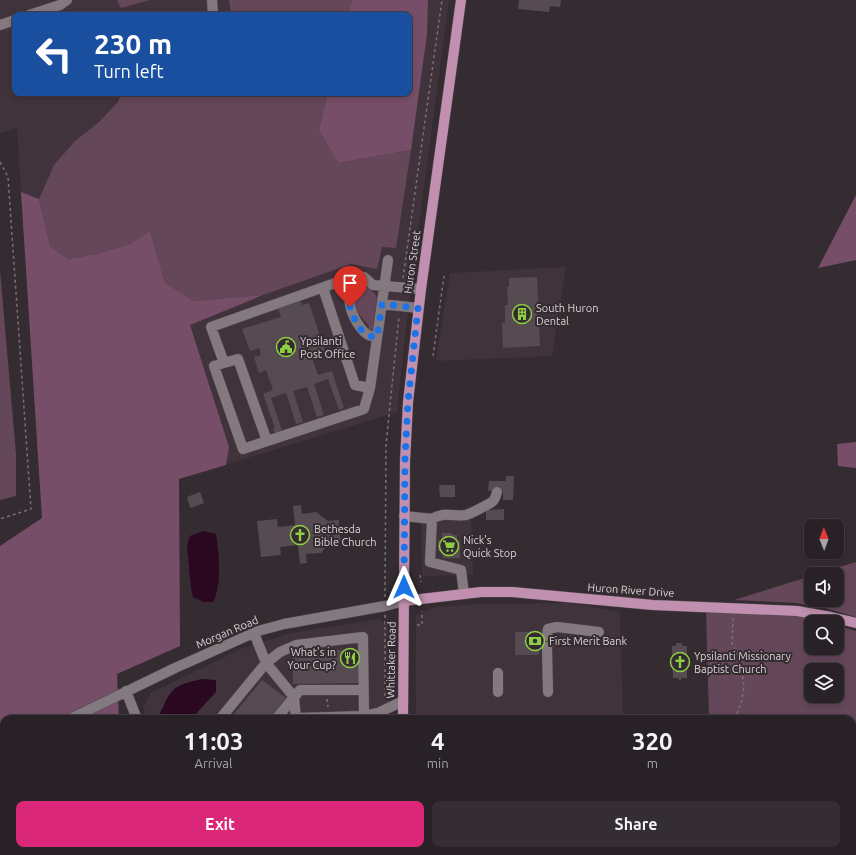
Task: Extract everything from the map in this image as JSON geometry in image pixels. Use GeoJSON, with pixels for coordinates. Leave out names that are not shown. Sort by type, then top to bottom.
{"type":"FeatureCollection","features":[{"type":"Feature","properties":{"kind":"main road","name":"Huron Street"},"geometry":{"type":"LineString","coordinates":[[404,601],[405,458],[408,402],[418,308],[461,0]]}},
{"type":"Feature","properties":{"kind":"main road","name":"Huron River Drive"},"geometry":{"type":"LineString","coordinates":[[404,601],[481,592],[512,592],[646,604],[797,611],[856,623]]}},
{"type":"Feature","properties":{"kind":"main road","name":"Whittaker Road"},"geometry":{"type":"LineString","coordinates":[[403,715],[404,601]]}},
{"type":"Feature","properties":{"kind":"street"},"geometry":{"type":"LineString","coordinates":[[38,12],[60,5],[68,0]]}},
{"type":"Feature","properties":{"kind":"street"},"geometry":{"type":"LineString","coordinates":[[212,0],[213,12]]}},
{"type":"Feature","properties":{"kind":"street"},"geometry":{"type":"LineString","coordinates":[[0,25],[12,21]]}},
{"type":"Feature","properties":{"kind":"street"},"geometry":{"type":"LineString","coordinates":[[267,441],[238,359],[214,366],[243,449],[267,441],[364,408],[370,388],[388,260]]}},
{"type":"Feature","properties":{"kind":"street"},"geometry":{"type":"LineString","coordinates":[[224,363],[211,327],[355,276],[364,277],[373,285],[421,290]]}},
{"type":"Feature","properties":{"kind":"street"},"geometry":{"type":"LineString","coordinates":[[348,279],[350,307],[353,317],[364,334],[377,337]]}},
{"type":"Feature","properties":{"kind":"street"},"geometry":{"type":"LineString","coordinates":[[323,288],[355,385],[370,388]]}},
{"type":"Feature","properties":{"kind":"street"},"geometry":{"type":"LineString","coordinates":[[382,304],[418,308]]}},
{"type":"Feature","properties":{"kind":"street"},"geometry":{"type":"LineString","coordinates":[[404,516],[432,519],[443,514],[457,515],[473,512],[492,503],[496,498],[497,492]]}},
{"type":"Feature","properties":{"kind":"street"},"geometry":{"type":"LineString","coordinates":[[432,519],[430,562],[461,570],[464,594]]}},
{"type":"Feature","properties":{"kind":"street","name":"Morgan Road"},"geometry":{"type":"LineString","coordinates":[[78,715],[126,691],[254,632],[284,624],[385,606],[404,601]]}},
{"type":"Feature","properties":{"kind":"street"},"geometry":{"type":"LineString","coordinates":[[547,636],[548,629],[557,628],[599,632]]}},
{"type":"Feature","properties":{"kind":"street"},"geometry":{"type":"LineString","coordinates":[[254,632],[266,663],[294,697],[296,715]]}},
{"type":"Feature","properties":{"kind":"street"},"geometry":{"type":"LineString","coordinates":[[223,715],[266,663],[280,652],[296,645],[363,637],[364,715]]}},
{"type":"Feature","properties":{"kind":"street"},"geometry":{"type":"LineString","coordinates":[[547,647],[548,692]]}},
{"type":"Feature","properties":{"kind":"street"},"geometry":{"type":"LineString","coordinates":[[498,673],[498,692]]}},
{"type":"Feature","properties":{"kind":"street"},"geometry":{"type":"LineString","coordinates":[[279,715],[300,690],[363,690]]}},
{"type":"Feature","properties":{"kind":"street"},"geometry":{"type":"LineString","coordinates":[[126,691],[135,715]]}},
{"type":"Feature","properties":{"kind":"street"},"geometry":{"type":"LineString","coordinates":[[369,715],[378,713],[403,701]]}},
{"type":"Feature","properties":{"kind":"path"},"geometry":{"type":"LineString","coordinates":[[403,281],[442,0]]}},
{"type":"Feature","properties":{"kind":"path"},"geometry":{"type":"LineString","coordinates":[[0,162],[8,177],[31,509],[0,519]]}},
{"type":"Feature","properties":{"kind":"path"},"geometry":{"type":"LineString","coordinates":[[433,356],[444,276]]}},
{"type":"Feature","properties":{"kind":"path"},"geometry":{"type":"LineString","coordinates":[[385,597],[386,445],[399,313]]}},
{"type":"Feature","properties":{"kind":"path"},"geometry":{"type":"LineString","coordinates":[[420,575],[420,582]]}},
{"type":"Feature","properties":{"kind":"path"},"geometry":{"type":"LineString","coordinates":[[734,608],[732,643],[740,660],[744,686],[742,700],[736,715]]}},
{"type":"Feature","properties":{"kind":"path"},"geometry":{"type":"LineString","coordinates":[[417,625],[422,626],[422,611]]}},
{"type":"Feature","properties":{"kind":"path"},"geometry":{"type":"LineString","coordinates":[[385,699],[385,623],[390,624]]}},
{"type":"Feature","properties":{"kind":"path"},"geometry":{"type":"LineString","coordinates":[[327,690],[328,715]]}},
{"type":"Feature","properties":{"kind":"shaded area"},"geometry":{"type":"Polygon","coordinates":[[[0,0],[449,0],[416,247],[397,412],[179,479],[42,518],[17,128],[0,133],[0,0]]]}},
{"type":"Feature","properties":{"kind":"shaded area"},"geometry":{"type":"Polygon","coordinates":[[[117,0],[150,0],[121,8],[117,0]]]}},
{"type":"Feature","properties":{"kind":"shaded area"},"geometry":{"type":"Polygon","coordinates":[[[229,0],[352,0],[349,12],[231,12],[229,0]]]}},
{"type":"Feature","properties":{"kind":"shaded area"},"geometry":{"type":"Polygon","coordinates":[[[352,0],[428,0],[427,34],[411,150],[338,163],[319,130],[327,96],[412,96],[412,12],[349,12],[352,0]]]}},
{"type":"Feature","properties":{"kind":"shaded area"},"geometry":{"type":"Polygon","coordinates":[[[120,96],[327,96],[319,130],[338,163],[411,150],[396,248],[382,247],[377,269],[351,264],[263,295],[194,301],[165,283],[150,233],[130,244],[97,254],[68,259],[50,246],[39,199],[54,165],[75,141],[98,123],[118,102],[120,96]]]}},
{"type":"Feature","properties":{"kind":"shaded area"},"geometry":{"type":"Polygon","coordinates":[[[21,192],[39,199],[50,246],[68,259],[97,254],[130,244],[150,232],[165,283],[194,301],[263,295],[190,325],[229,447],[226,465],[179,479],[180,646],[117,674],[119,715],[0,715],[0,546],[42,518],[21,192]]]}},
{"type":"Feature","properties":{"kind":"shaded area"},"geometry":{"type":"Polygon","coordinates":[[[856,195],[856,260],[818,268],[856,195]]]}},
{"type":"Feature","properties":{"kind":"shaded area"},"geometry":{"type":"Polygon","coordinates":[[[566,267],[552,356],[436,361],[450,273],[566,267]]]}},
{"type":"Feature","properties":{"kind":"shaded area"},"geometry":{"type":"Polygon","coordinates":[[[0,270],[16,454],[16,496],[0,500],[0,270]]]}},
{"type":"Feature","properties":{"kind":"shaded area"},"geometry":{"type":"Polygon","coordinates":[[[360,279],[377,298],[373,329],[367,330],[369,326],[358,313],[356,307],[352,307],[353,281],[360,279]]]}},
{"type":"Feature","properties":{"kind":"shaded area"},"geometry":{"type":"Polygon","coordinates":[[[856,442],[856,468],[838,466],[837,444],[856,442]]]}},
{"type":"Feature","properties":{"kind":"shaded area"},"geometry":{"type":"Polygon","coordinates":[[[471,511],[473,575],[422,576],[421,512],[471,511]]]}},
{"type":"Feature","properties":{"kind":"shaded area"},"geometry":{"type":"Polygon","coordinates":[[[203,531],[216,534],[217,541],[219,578],[216,595],[213,602],[204,602],[193,597],[191,588],[187,546],[190,536],[203,531]]]}},
{"type":"Feature","properties":{"kind":"shaded area"},"geometry":{"type":"Polygon","coordinates":[[[856,562],[856,617],[819,607],[844,607],[844,567],[839,567],[856,562]]]}},
{"type":"Feature","properties":{"kind":"shaded area"},"geometry":{"type":"Polygon","coordinates":[[[804,578],[804,604],[734,600],[804,578]]]}},
{"type":"Feature","properties":{"kind":"shaded area"},"geometry":{"type":"Polygon","coordinates":[[[568,603],[620,612],[623,715],[416,715],[416,615],[436,607],[478,604],[568,603]]]}},
{"type":"Feature","properties":{"kind":"shaded area"},"geometry":{"type":"Polygon","coordinates":[[[706,610],[797,615],[804,617],[804,655],[844,655],[844,628],[856,631],[856,715],[709,715],[706,610]]]}},
{"type":"Feature","properties":{"kind":"shaded area"},"geometry":{"type":"Polygon","coordinates":[[[381,619],[388,628],[389,715],[145,715],[143,707],[151,693],[241,649],[291,633],[381,619]]]}},
{"type":"Feature","properties":{"kind":"shaded area"},"geometry":{"type":"Polygon","coordinates":[[[202,679],[216,680],[216,692],[195,715],[160,715],[170,694],[178,687],[188,682],[202,679]]]}},
{"type":"Feature","properties":{"kind":"building"},"geometry":{"type":"Polygon","coordinates":[[[519,0],[561,0],[560,7],[550,6],[549,12],[518,9],[519,0]]]}},
{"type":"Feature","properties":{"kind":"building","name":"South Huron Dental"},"geometry":{"type":"Polygon","coordinates":[[[537,277],[540,346],[503,348],[502,323],[505,323],[505,305],[508,305],[507,287],[509,287],[509,278],[537,277]]]}},
{"type":"Feature","properties":{"kind":"building","name":"Ypsilanti Post Office"},"geometry":{"type":"Polygon","coordinates":[[[300,300],[302,305],[309,303],[325,351],[311,355],[318,375],[332,371],[344,408],[339,410],[328,379],[314,384],[324,415],[317,417],[307,387],[293,391],[303,422],[296,424],[286,393],[271,398],[283,433],[276,436],[273,429],[275,428],[263,394],[273,390],[266,370],[259,373],[254,357],[261,355],[259,348],[250,351],[242,329],[281,317],[278,308],[300,300]]]}},
{"type":"Feature","properties":{"kind":"building"},"geometry":{"type":"Polygon","coordinates":[[[506,476],[514,476],[513,500],[503,500],[503,491],[488,491],[489,481],[506,481],[506,476]]]}},
{"type":"Feature","properties":{"kind":"building"},"geometry":{"type":"Polygon","coordinates":[[[439,485],[455,485],[455,497],[440,497],[439,485]]]}},
{"type":"Feature","properties":{"kind":"building"},"geometry":{"type":"Polygon","coordinates":[[[200,492],[204,503],[190,508],[187,497],[200,492]]]}},
{"type":"Feature","properties":{"kind":"building","name":"Bethesda Bible Church"},"geometry":{"type":"Polygon","coordinates":[[[301,505],[302,514],[316,512],[328,521],[339,520],[339,526],[344,528],[345,532],[340,535],[341,541],[330,542],[321,553],[306,554],[307,563],[300,564],[298,545],[280,547],[281,555],[261,557],[257,521],[277,519],[278,527],[295,525],[293,506],[301,505]]]}},
{"type":"Feature","properties":{"kind":"building"},"geometry":{"type":"Polygon","coordinates":[[[504,509],[504,520],[486,520],[486,510],[504,509]]]}},
{"type":"Feature","properties":{"kind":"building","name":"Nick's Quick Stop"},"geometry":{"type":"Polygon","coordinates":[[[442,533],[452,533],[452,535],[457,535],[457,541],[460,541],[460,558],[443,558],[442,551],[438,551],[438,540],[442,540],[442,533]]]}},
{"type":"Feature","properties":{"kind":"building","name":"First Merit Bank"},"geometry":{"type":"Polygon","coordinates":[[[515,632],[539,632],[539,636],[555,636],[555,647],[539,647],[539,655],[515,655],[515,632]]]}},
{"type":"Feature","properties":{"kind":"building","name":"Ypsilanti Missionary Baptist Church"},"geometry":{"type":"Polygon","coordinates":[[[676,643],[682,643],[682,646],[687,646],[687,678],[681,678],[681,680],[679,680],[679,678],[673,678],[672,646],[676,646],[676,643]]]}},
{"type":"Feature","properties":{"kind":"building"},"geometry":{"type":"Polygon","coordinates":[[[358,650],[359,683],[293,684],[293,651],[358,650]]]}},
{"type":"Feature","properties":{"kind":"building"},"geometry":{"type":"Polygon","coordinates":[[[262,680],[286,698],[272,715],[233,715],[262,680]]]}},
{"type":"Feature","properties":{"kind":"place","name":"South Huron Dental"},"geometry":{"type":"Point","coordinates":[522,314]}},
{"type":"Feature","properties":{"kind":"place","name":"Ypsilanti Post Office"},"geometry":{"type":"Point","coordinates":[286,347]}},
{"type":"Feature","properties":{"kind":"place","name":"Bethesda Bible Church"},"geometry":{"type":"Point","coordinates":[300,535]}},
{"type":"Feature","properties":{"kind":"place","name":"Nick's Quick Stop"},"geometry":{"type":"Point","coordinates":[449,546]}},
{"type":"Feature","properties":{"kind":"place","name":"First Merit Bank"},"geometry":{"type":"Point","coordinates":[535,641]}},
{"type":"Feature","properties":{"kind":"place","name":"What's in Your Cup?"},"geometry":{"type":"Point","coordinates":[350,658]}},
{"type":"Feature","properties":{"kind":"place","name":"Ypsilanti Missionary Baptist Church"},"geometry":{"type":"Point","coordinates":[680,662]}},
{"type":"Feature","properties":{"kind":"route"},"geometry":{"type":"LineString","coordinates":[[350,307],[353,317],[364,334],[373,337],[377,337],[382,304],[418,308],[408,402],[405,458],[404,587]]}}]}
